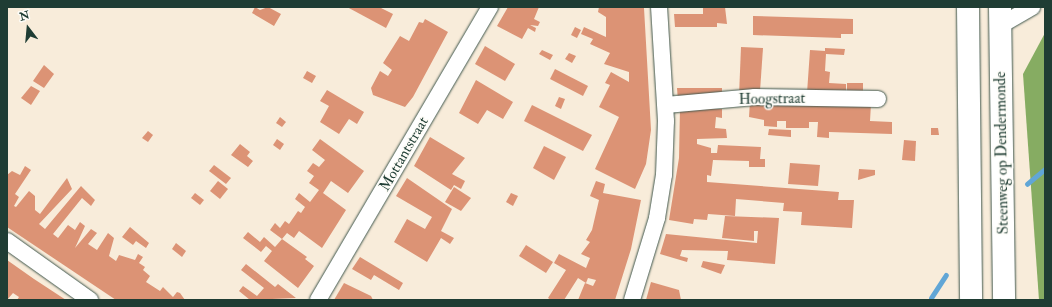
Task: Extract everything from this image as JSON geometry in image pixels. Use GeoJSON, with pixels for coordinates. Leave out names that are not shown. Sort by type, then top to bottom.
{"type":"FeatureCollection","features":[{"type":"Feature","properties":{"kind":"main road"},"geometry":{"type":"LineString","coordinates":[[968,7],[971,300]]}},
{"type":"Feature","properties":{"kind":"main road","name":"Steenweg op Dendermonde"},"geometry":{"type":"LineString","coordinates":[[1000,16],[1004,300]]}},
{"type":"Feature","properties":{"kind":"street","name":"Mottantstraat"},"geometry":{"type":"LineString","coordinates":[[318,300],[490,7]]}},
{"type":"Feature","properties":{"kind":"street"},"geometry":{"type":"LineString","coordinates":[[632,300],[657,218],[664,175],[666,105],[659,7]]}},
{"type":"Feature","properties":{"kind":"street"},"geometry":{"type":"LineString","coordinates":[[1000,16],[1032,7]]}},
{"type":"Feature","properties":{"kind":"street","name":"Hoogstraat"},"geometry":{"type":"LineString","coordinates":[[666,105],[755,97],[878,99]]}},
{"type":"Feature","properties":{"kind":"street"},"geometry":{"type":"LineString","coordinates":[[7,241],[90,300]]}},
{"type":"Feature","properties":{"kind":"green space"},"geometry":{"type":"Polygon","coordinates":[[[1045,33],[1045,300],[1039,300],[1023,74],[1045,33]]]}},
{"type":"Feature","properties":{"kind":"building"},"geometry":{"type":"Polygon","coordinates":[[[255,7],[260,10],[268,7],[281,14],[274,26],[252,13],[255,7]]]}},
{"type":"Feature","properties":{"kind":"building"},"geometry":{"type":"Polygon","coordinates":[[[347,7],[379,7],[393,14],[386,28],[347,7]]]}},
{"type":"Feature","properties":{"kind":"building"},"geometry":{"type":"Polygon","coordinates":[[[508,7],[539,7],[534,19],[540,22],[538,26],[530,25],[536,28],[535,32],[528,28],[522,39],[497,26],[508,7]]]}},
{"type":"Feature","properties":{"kind":"building"},"geometry":{"type":"Polygon","coordinates":[[[599,7],[644,8],[651,130],[646,164],[635,189],[595,169],[619,117],[599,107],[610,85],[605,83],[611,72],[629,82],[629,72],[604,64],[610,53],[590,44],[593,39],[581,34],[584,27],[606,37],[606,17],[598,12],[599,7]]]}},
{"type":"Feature","properties":{"kind":"building"},"geometry":{"type":"Polygon","coordinates":[[[703,7],[725,7],[727,24],[717,23],[717,27],[675,27],[674,14],[703,14],[703,7]]]}},
{"type":"Feature","properties":{"kind":"building"},"geometry":{"type":"Polygon","coordinates":[[[753,16],[853,19],[853,34],[841,34],[841,38],[753,35],[753,16]]]}},
{"type":"Feature","properties":{"kind":"building"},"geometry":{"type":"Polygon","coordinates":[[[425,19],[448,32],[413,97],[405,107],[373,95],[371,88],[380,71],[388,76],[392,70],[383,63],[400,36],[409,41],[419,22],[423,23],[425,19]]]}},
{"type":"Feature","properties":{"kind":"building"},"geometry":{"type":"Polygon","coordinates":[[[575,27],[581,30],[577,38],[571,35],[575,27]]]}},
{"type":"Feature","properties":{"kind":"building"},"geometry":{"type":"Polygon","coordinates":[[[485,46],[515,64],[505,81],[475,64],[485,46]]]}},
{"type":"Feature","properties":{"kind":"building"},"geometry":{"type":"Polygon","coordinates":[[[741,47],[763,48],[760,91],[739,96],[741,47]]]}},
{"type":"Feature","properties":{"kind":"building"},"geometry":{"type":"Polygon","coordinates":[[[825,48],[845,49],[844,55],[826,54],[825,71],[830,72],[829,83],[846,84],[846,94],[807,93],[810,50],[825,51],[825,48]]]}},
{"type":"Feature","properties":{"kind":"building"},"geometry":{"type":"Polygon","coordinates":[[[542,50],[553,55],[550,60],[539,54],[542,50]]]}},
{"type":"Feature","properties":{"kind":"building"},"geometry":{"type":"Polygon","coordinates":[[[569,53],[576,56],[572,63],[565,59],[569,53]]]}},
{"type":"Feature","properties":{"kind":"building"},"geometry":{"type":"Polygon","coordinates":[[[44,65],[54,74],[44,88],[33,81],[44,65]]]}},
{"type":"Feature","properties":{"kind":"building"},"geometry":{"type":"Polygon","coordinates":[[[555,69],[588,86],[583,96],[550,79],[555,69]]]}},
{"type":"Feature","properties":{"kind":"building"},"geometry":{"type":"Polygon","coordinates":[[[307,71],[316,76],[312,83],[303,78],[307,71]]]}},
{"type":"Feature","properties":{"kind":"building"},"geometry":{"type":"Polygon","coordinates":[[[476,80],[513,102],[503,119],[487,110],[478,124],[459,113],[476,80]]]}},
{"type":"Feature","properties":{"kind":"building"},"geometry":{"type":"Polygon","coordinates":[[[847,83],[863,83],[863,96],[847,93],[847,83]]]}},
{"type":"Feature","properties":{"kind":"building"},"geometry":{"type":"Polygon","coordinates":[[[31,86],[40,91],[31,105],[21,98],[31,86]]]}},
{"type":"Feature","properties":{"kind":"building"},"geometry":{"type":"Polygon","coordinates":[[[677,88],[722,88],[722,95],[678,101],[677,88]]]}},
{"type":"Feature","properties":{"kind":"building"},"geometry":{"type":"Polygon","coordinates":[[[327,90],[364,112],[357,124],[349,119],[339,134],[320,122],[329,106],[320,101],[327,90]]]}},
{"type":"Feature","properties":{"kind":"building"},"geometry":{"type":"Polygon","coordinates":[[[559,97],[565,99],[561,109],[555,106],[559,97]]]}},
{"type":"Feature","properties":{"kind":"building"},"geometry":{"type":"Polygon","coordinates":[[[750,101],[871,104],[870,121],[892,122],[892,134],[829,132],[829,138],[817,137],[818,122],[809,122],[809,128],[786,128],[786,121],[777,121],[777,127],[764,126],[764,120],[749,117],[750,101]]]}},
{"type":"Feature","properties":{"kind":"building"},"geometry":{"type":"Polygon","coordinates":[[[532,105],[592,135],[583,151],[524,121],[532,105]]]}},
{"type":"Feature","properties":{"kind":"building"},"geometry":{"type":"Polygon","coordinates":[[[680,108],[722,109],[722,118],[716,117],[715,128],[726,129],[727,138],[697,139],[697,144],[711,148],[711,153],[717,153],[718,145],[761,147],[760,159],[765,159],[765,167],[749,167],[749,161],[713,160],[711,176],[707,175],[707,182],[839,192],[838,200],[854,200],[852,228],[801,225],[802,212],[783,211],[784,203],[736,199],[735,216],[708,214],[707,220],[694,219],[693,224],[669,220],[679,158],[680,108]]]}},
{"type":"Feature","properties":{"kind":"building"},"geometry":{"type":"Polygon","coordinates":[[[280,117],[286,122],[282,127],[276,123],[280,117]]]}},
{"type":"Feature","properties":{"kind":"building"},"geometry":{"type":"Polygon","coordinates":[[[931,128],[938,128],[939,135],[931,135],[931,128]]]}},
{"type":"Feature","properties":{"kind":"building"},"geometry":{"type":"Polygon","coordinates":[[[769,129],[791,130],[791,137],[768,135],[769,129]]]}},
{"type":"Feature","properties":{"kind":"building"},"geometry":{"type":"Polygon","coordinates":[[[148,131],[153,135],[148,142],[142,138],[148,131]]]}},
{"type":"Feature","properties":{"kind":"building"},"geometry":{"type":"Polygon","coordinates":[[[430,137],[465,158],[452,174],[465,181],[461,189],[454,185],[451,190],[414,166],[430,137]]]}},
{"type":"Feature","properties":{"kind":"building"},"geometry":{"type":"Polygon","coordinates":[[[277,139],[284,144],[280,150],[273,145],[277,139]]]}},
{"type":"Feature","properties":{"kind":"building"},"geometry":{"type":"Polygon","coordinates":[[[320,139],[364,171],[348,193],[331,181],[323,193],[346,210],[322,248],[299,231],[294,238],[287,233],[282,239],[270,230],[275,223],[280,228],[285,221],[289,224],[298,211],[301,213],[305,207],[295,199],[299,193],[310,202],[319,190],[309,183],[314,176],[307,171],[313,163],[319,167],[325,160],[312,150],[320,139]]]}},
{"type":"Feature","properties":{"kind":"building"},"geometry":{"type":"Polygon","coordinates":[[[904,140],[916,141],[915,161],[902,160],[904,140]]]}},
{"type":"Feature","properties":{"kind":"building"},"geometry":{"type":"Polygon","coordinates":[[[240,144],[250,152],[247,156],[253,161],[248,167],[231,155],[240,144]]]}},
{"type":"Feature","properties":{"kind":"building"},"geometry":{"type":"Polygon","coordinates":[[[544,146],[566,157],[554,180],[533,168],[544,146]]]}},
{"type":"Feature","properties":{"kind":"building"},"geometry":{"type":"Polygon","coordinates":[[[790,163],[820,165],[818,186],[788,184],[790,163]]]}},
{"type":"Feature","properties":{"kind":"building"},"geometry":{"type":"Polygon","coordinates":[[[214,165],[231,178],[226,184],[209,171],[214,165]]]}},
{"type":"Feature","properties":{"kind":"building"},"geometry":{"type":"Polygon","coordinates":[[[25,166],[31,170],[15,194],[19,197],[14,206],[16,207],[29,191],[35,196],[35,210],[40,214],[67,178],[72,189],[39,224],[45,229],[81,186],[95,200],[91,206],[82,198],[53,234],[58,238],[68,225],[75,230],[80,222],[85,226],[75,248],[91,229],[97,233],[88,244],[97,250],[108,233],[114,238],[109,256],[116,261],[119,255],[135,260],[138,254],[143,257],[139,263],[145,267],[143,270],[150,276],[146,282],[160,291],[163,287],[173,297],[177,292],[180,293],[185,300],[116,300],[7,227],[7,175],[12,171],[20,175],[25,166]]]}},
{"type":"Feature","properties":{"kind":"building"},"geometry":{"type":"Polygon","coordinates":[[[859,169],[875,170],[875,175],[858,180],[859,169]]]}},
{"type":"Feature","properties":{"kind":"building"},"geometry":{"type":"Polygon","coordinates":[[[407,178],[452,209],[441,231],[454,238],[450,244],[441,238],[427,262],[394,242],[407,219],[425,229],[432,217],[396,196],[407,178]]]}},
{"type":"Feature","properties":{"kind":"building"},"geometry":{"type":"Polygon","coordinates":[[[218,181],[228,189],[220,199],[210,191],[218,181]]]}},
{"type":"Feature","properties":{"kind":"building"},"geometry":{"type":"Polygon","coordinates":[[[596,181],[605,184],[603,193],[641,200],[631,249],[615,300],[578,300],[585,283],[593,286],[596,280],[588,278],[586,283],[578,278],[564,300],[551,300],[548,298],[566,270],[554,263],[559,254],[586,268],[590,258],[581,254],[590,242],[586,240],[592,230],[599,200],[590,196],[596,181]]]}},
{"type":"Feature","properties":{"kind":"building"},"geometry":{"type":"Polygon","coordinates":[[[454,187],[471,198],[461,211],[445,202],[454,187]]]}},
{"type":"Feature","properties":{"kind":"building"},"geometry":{"type":"Polygon","coordinates":[[[195,193],[204,200],[200,205],[191,198],[195,193]]]}},
{"type":"Feature","properties":{"kind":"building"},"geometry":{"type":"Polygon","coordinates":[[[511,193],[518,196],[513,206],[506,202],[511,193]]]}},
{"type":"Feature","properties":{"kind":"building"},"geometry":{"type":"Polygon","coordinates":[[[725,216],[779,218],[775,264],[727,260],[728,251],[682,250],[680,256],[688,258],[687,262],[660,254],[666,234],[757,243],[758,231],[754,231],[754,241],[722,238],[725,216]]]}},
{"type":"Feature","properties":{"kind":"building"},"geometry":{"type":"Polygon","coordinates":[[[130,227],[149,243],[146,248],[136,241],[133,245],[122,237],[130,227]]]}},
{"type":"Feature","properties":{"kind":"building"},"geometry":{"type":"Polygon","coordinates":[[[248,232],[260,242],[264,237],[275,247],[282,239],[307,257],[305,259],[314,266],[298,288],[264,261],[272,251],[266,246],[261,252],[243,238],[248,232]]]}},
{"type":"Feature","properties":{"kind":"building"},"geometry":{"type":"Polygon","coordinates":[[[176,243],[186,251],[182,257],[172,249],[176,243]]]}},
{"type":"Feature","properties":{"kind":"building"},"geometry":{"type":"Polygon","coordinates":[[[526,245],[553,262],[546,273],[519,256],[526,245]]]}},
{"type":"Feature","properties":{"kind":"building"},"geometry":{"type":"Polygon","coordinates":[[[360,257],[403,283],[399,290],[374,275],[371,280],[352,269],[360,257]]]}},
{"type":"Feature","properties":{"kind":"building"},"geometry":{"type":"Polygon","coordinates":[[[7,260],[66,300],[17,300],[19,297],[13,293],[7,300],[7,260]]]}},
{"type":"Feature","properties":{"kind":"building"},"geometry":{"type":"Polygon","coordinates":[[[703,261],[725,265],[721,274],[701,267],[703,261]]]}},
{"type":"Feature","properties":{"kind":"building"},"geometry":{"type":"Polygon","coordinates":[[[246,264],[275,287],[278,284],[296,298],[250,300],[239,291],[243,286],[257,296],[264,288],[241,270],[246,264]]]}},
{"type":"Feature","properties":{"kind":"building"},"geometry":{"type":"Polygon","coordinates":[[[651,282],[679,290],[681,300],[646,300],[651,282]]]}},
{"type":"Feature","properties":{"kind":"building"},"geometry":{"type":"Polygon","coordinates":[[[344,283],[371,296],[373,300],[334,300],[344,283]]]}},
{"type":"Feature","properties":{"kind":"waterway"},"geometry":{"type":"LineString","coordinates":[[1027,184],[1045,169]]}},
{"type":"Feature","properties":{"kind":"waterway"},"geometry":{"type":"LineString","coordinates":[[931,298],[946,275]]}}]}
